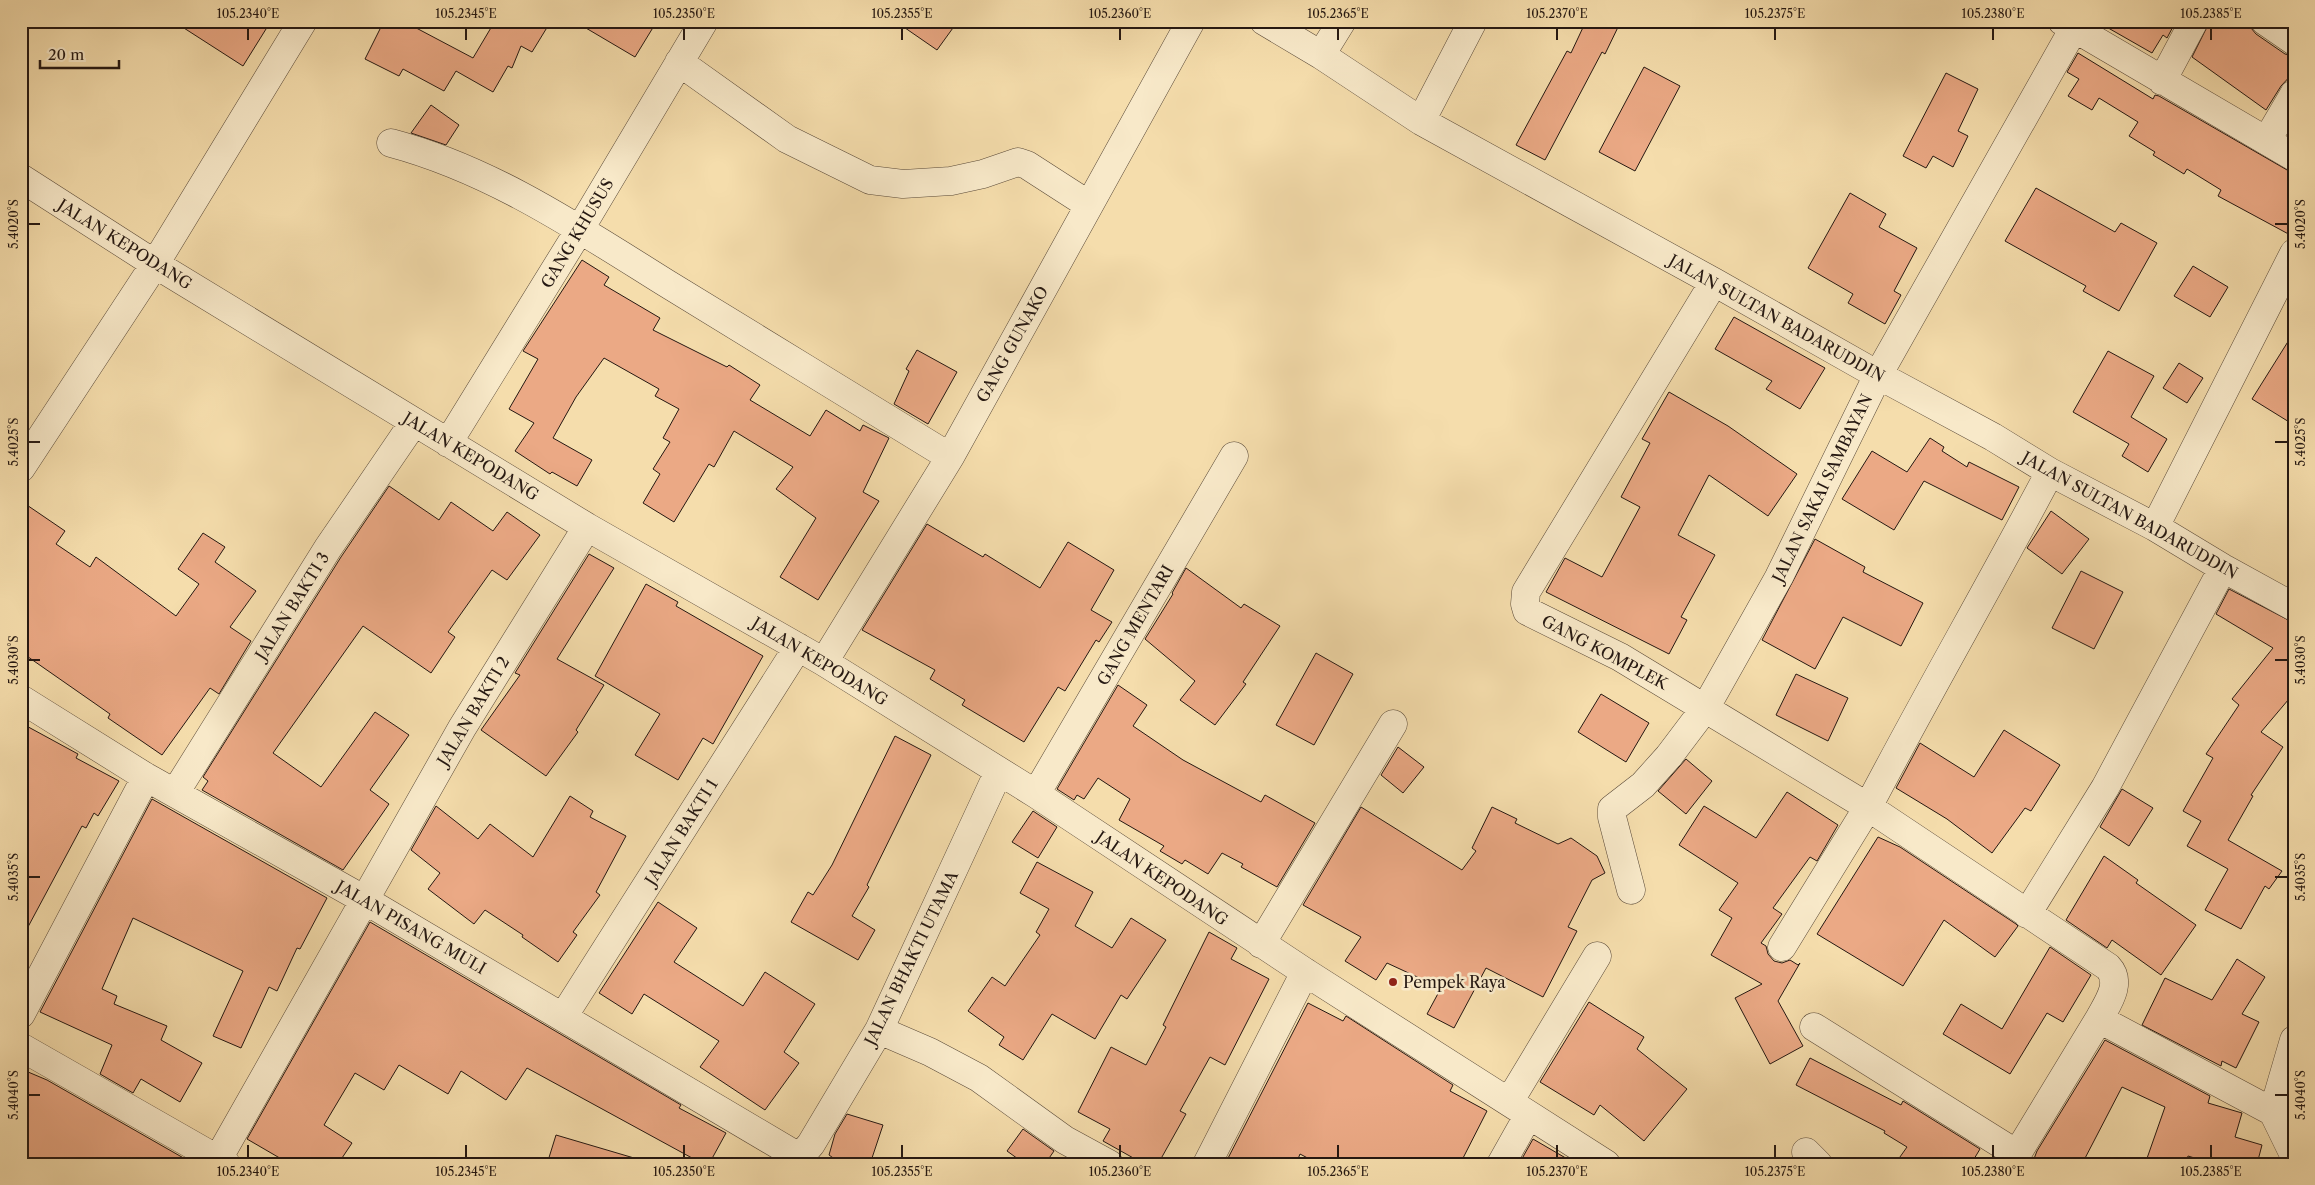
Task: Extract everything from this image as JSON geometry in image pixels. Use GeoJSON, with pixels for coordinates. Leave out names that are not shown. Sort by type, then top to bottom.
{"type":"FeatureCollection","features":[{"type":"Feature","properties":{"kind":"street"},"geometry":{"type":"LineString","coordinates":[[21,468],[155,264],[303,21]]}},
{"type":"Feature","properties":{"kind":"street","name":"GANG KHUSUS"},"geometry":{"type":"LineString","coordinates":[[448,442],[580,229],[704,21]]}},
{"type":"Feature","properties":{"kind":"street","name":"GANG GUNAKO"},"geometry":{"type":"LineString","coordinates":[[824,662],[950,457],[1191,21]]}},
{"type":"Feature","properties":{"kind":"street","name":"JALAN SULTAN BADARUDDIN"},"geometry":{"type":"LineString","coordinates":[[1264,21],[1321,55],[1421,121],[1714,282],[1878,376],[1993,437],[2050,472],[2155,526],[2223,568],[2294,607]]}},
{"type":"Feature","properties":{"kind":"street"},"geometry":{"type":"LineString","coordinates":[[1321,55],[1342,21]]}},
{"type":"Feature","properties":{"kind":"street"},"geometry":{"type":"LineString","coordinates":[[1421,121],[1473,21]]}},
{"type":"Feature","properties":{"kind":"street"},"geometry":{"type":"LineString","coordinates":[[2162,81],[2194,21]]}},
{"type":"Feature","properties":{"kind":"street"},"geometry":{"type":"LineString","coordinates":[[2265,21],[2294,41]]}},
{"type":"Feature","properties":{"kind":"street"},"geometry":{"type":"LineString","coordinates":[[2072,23],[2162,81],[2267,140],[2294,158]]}},
{"type":"Feature","properties":{"kind":"street","name":"JALAN SAKAI SAMBAYAN"},"geometry":{"type":"LineString","coordinates":[[1631,890],[1612,817],[1612,810],[1642,785],[1669,756],[1706,707],[1779,577],[1878,376],[2072,23]]}},
{"type":"Feature","properties":{"kind":"street"},"geometry":{"type":"LineString","coordinates":[[679,62],[787,139],[870,180],[903,184],[951,181],[983,174],[1018,162],[1027,165],[1089,205]]}},
{"type":"Feature","properties":{"kind":"street"},"geometry":{"type":"LineString","coordinates":[[2267,140],[2294,94]]}},
{"type":"Feature","properties":{"kind":"street"},"geometry":{"type":"LineString","coordinates":[[391,143],[429,154],[496,182],[580,229],[950,457]]}},
{"type":"Feature","properties":{"kind":"street","name":"JALAN KEPODANG"},"geometry":{"type":"LineString","coordinates":[[21,178],[155,264],[414,422],[587,526],[824,662],[1036,794],[1261,944],[1606,1164]]}},
{"type":"Feature","properties":{"kind":"street"},"geometry":{"type":"LineString","coordinates":[[2155,526],[2294,253]]}},
{"type":"Feature","properties":{"kind":"street","name":"GANG KOMPLEK"},"geometry":{"type":"LineString","coordinates":[[1714,282],[1525,596],[1527,611],[1620,657],[1706,707],[1868,807],[2112,971],[2114,989],[2099,1019],[2014,1159]]}},
{"type":"Feature","properties":{"kind":"street","name":"JALAN BAKTI 3"},"geometry":{"type":"LineString","coordinates":[[175,793],[328,548],[414,422]]}},
{"type":"Feature","properties":{"kind":"street","name":"GANG MENTARI"},"geometry":{"type":"LineString","coordinates":[[1036,794],[1234,456]]}},
{"type":"Feature","properties":{"kind":"street"},"geometry":{"type":"LineString","coordinates":[[1782,947],[1868,807],[1929,691],[2011,547],[2050,472]]}},
{"type":"Feature","properties":{"kind":"street","name":"JALAN BAKTI 2"},"geometry":{"type":"LineString","coordinates":[[222,1162],[363,899],[462,728],[587,526]]}},
{"type":"Feature","properties":{"kind":"street"},"geometry":{"type":"LineString","coordinates":[[2027,914],[2105,788],[2223,568]]}},
{"type":"Feature","properties":{"kind":"street","name":"JALAN BAKTI 1"},"geometry":{"type":"LineString","coordinates":[[563,1017],[798,647]]}},
{"type":"Feature","properties":{"kind":"street","name":"JALAN PISANG MULI"},"geometry":{"type":"LineString","coordinates":[[21,699],[146,777],[363,899],[563,1017],[796,1160]]}},
{"type":"Feature","properties":{"kind":"street"},"geometry":{"type":"LineString","coordinates":[[1261,944],[1392,724]]}},
{"type":"Feature","properties":{"kind":"street","name":"JALAN BHAKTI UTAMA"},"geometry":{"type":"LineString","coordinates":[[796,1160],[810,1144],[880,1030],[999,771]]}},
{"type":"Feature","properties":{"kind":"street"},"geometry":{"type":"LineString","coordinates":[[21,1014],[146,777]]}},
{"type":"Feature","properties":{"kind":"street"},"geometry":{"type":"LineString","coordinates":[[1501,1164],[1518,1109],[1597,956]]}},
{"type":"Feature","properties":{"kind":"street"},"geometry":{"type":"LineString","coordinates":[[1207,1164],[1305,972]]}},
{"type":"Feature","properties":{"kind":"street"},"geometry":{"type":"LineString","coordinates":[[2099,1019],[2273,1112],[2294,1155]]}},
{"type":"Feature","properties":{"kind":"street"},"geometry":{"type":"LineString","coordinates":[[1814,1027],[2014,1159]]}},
{"type":"Feature","properties":{"kind":"street"},"geometry":{"type":"LineString","coordinates":[[880,1030],[930,1052],[979,1078],[1065,1140],[1108,1164]]}},
{"type":"Feature","properties":{"kind":"street"},"geometry":{"type":"LineString","coordinates":[[2273,1112],[2294,1040]]}},
{"type":"Feature","properties":{"kind":"street"},"geometry":{"type":"LineString","coordinates":[[21,1047],[222,1162]]}},
{"type":"Feature","properties":{"kind":"building"},"geometry":{"type":"Polygon","coordinates":[[[173,21],[271,21],[243,66],[173,21]]]}},
{"type":"Feature","properties":{"kind":"building"},"geometry":{"type":"Polygon","coordinates":[[[384,21],[403,21],[473,58],[495,21],[551,21],[532,52],[521,46],[512,68],[508,66],[493,92],[456,71],[444,91],[403,69],[399,76],[365,59],[384,21]]]}},
{"type":"Feature","properties":{"kind":"building"},"geometry":{"type":"Polygon","coordinates":[[[574,21],[657,21],[635,57],[574,21]]]}},
{"type":"Feature","properties":{"kind":"building"},"geometry":{"type":"Polygon","coordinates":[[[895,21],[958,21],[937,50],[895,21]]]}},
{"type":"Feature","properties":{"kind":"building"},"geometry":{"type":"Polygon","coordinates":[[[1586,21],[1621,21],[1605,54],[1602,52],[1545,160],[1516,145],[1567,51],[1571,53],[1586,21]]]}},
{"type":"Feature","properties":{"kind":"building"},"geometry":{"type":"Polygon","coordinates":[[[2096,21],[2176,21],[2167,38],[2163,35],[2152,53],[2096,21]]]}},
{"type":"Feature","properties":{"kind":"building"},"geometry":{"type":"Polygon","coordinates":[[[2210,21],[2250,21],[2251,28],[2256,34],[2285,54],[2294,56],[2294,72],[2281,86],[2266,110],[2192,57],[2210,21]]]}},
{"type":"Feature","properties":{"kind":"building"},"geometry":{"type":"Polygon","coordinates":[[[2078,53],[2153,99],[2155,95],[2159,96],[2294,174],[2294,237],[2218,196],[2221,190],[2187,169],[2184,174],[2153,155],[2155,152],[2129,136],[2138,122],[2099,98],[2092,110],[2068,96],[2079,79],[2067,72],[2078,53]]]}},
{"type":"Feature","properties":{"kind":"building"},"geometry":{"type":"Polygon","coordinates":[[[1644,67],[1680,86],[1635,171],[1599,152],[1644,67]]]}},
{"type":"Feature","properties":{"kind":"building"},"geometry":{"type":"Polygon","coordinates":[[[1946,73],[1978,89],[1958,131],[1968,136],[1953,167],[1933,156],[1926,168],[1903,156],[1946,73]]]}},
{"type":"Feature","properties":{"kind":"building"},"geometry":{"type":"Polygon","coordinates":[[[431,105],[459,125],[446,145],[411,133],[431,105]]]}},
{"type":"Feature","properties":{"kind":"building"},"geometry":{"type":"Polygon","coordinates":[[[2036,188],[2115,232],[2121,223],[2157,243],[2119,311],[2083,291],[2086,286],[2005,241],[2036,188]]]}},
{"type":"Feature","properties":{"kind":"building"},"geometry":{"type":"Polygon","coordinates":[[[1850,193],[1886,214],[1879,227],[1917,248],[1894,291],[1901,295],[1885,324],[1848,303],[1853,294],[1808,268],[1850,193]]]}},
{"type":"Feature","properties":{"kind":"building"},"geometry":{"type":"Polygon","coordinates":[[[582,260],[609,277],[604,285],[660,318],[653,330],[727,367],[729,365],[760,385],[750,400],[810,436],[826,410],[860,431],[863,425],[889,438],[863,492],[879,501],[818,600],[780,577],[816,518],[776,489],[793,467],[734,431],[714,467],[709,464],[674,522],[643,503],[660,474],[653,469],[670,442],[663,438],[679,409],[655,396],[659,389],[604,358],[576,397],[553,438],[592,460],[577,486],[552,472],[550,474],[515,451],[534,423],[509,409],[538,359],[523,351],[582,260]]]}},
{"type":"Feature","properties":{"kind":"building"},"geometry":{"type":"Polygon","coordinates":[[[2193,266],[2228,287],[2210,317],[2174,296],[2193,266]]]}},
{"type":"Feature","properties":{"kind":"building"},"geometry":{"type":"Polygon","coordinates":[[[1734,317],[1825,368],[1800,409],[1766,389],[1772,381],[1715,349],[1734,317]]]}},
{"type":"Feature","properties":{"kind":"building"},"geometry":{"type":"Polygon","coordinates":[[[2294,332],[2294,425],[2252,399],[2294,332]]]}},
{"type":"Feature","properties":{"kind":"building"},"geometry":{"type":"Polygon","coordinates":[[[917,350],[957,372],[928,424],[894,404],[909,371],[906,369],[917,350]]]}},
{"type":"Feature","properties":{"kind":"building"},"geometry":{"type":"Polygon","coordinates":[[[2108,351],[2154,376],[2131,417],[2167,439],[2148,472],[2122,456],[2129,444],[2073,412],[2108,351]]]}},
{"type":"Feature","properties":{"kind":"building"},"geometry":{"type":"Polygon","coordinates":[[[2179,363],[2203,378],[2187,403],[2163,388],[2179,363]]]}},
{"type":"Feature","properties":{"kind":"building"},"geometry":{"type":"Polygon","coordinates":[[[1669,392],[1728,426],[1797,474],[1768,516],[1709,475],[1678,535],[1715,555],[1681,617],[1687,620],[1669,654],[1546,592],[1565,558],[1602,577],[1640,507],[1621,497],[1650,443],[1642,439],[1669,392]]]}},
{"type":"Feature","properties":{"kind":"building"},"geometry":{"type":"Polygon","coordinates":[[[1930,438],[1944,447],[1942,451],[1967,467],[1969,462],[2019,487],[2002,520],[1924,481],[1894,530],[1842,499],[1872,451],[1907,472],[1930,438]]]}},
{"type":"Feature","properties":{"kind":"building"},"geometry":{"type":"Polygon","coordinates":[[[389,486],[439,520],[451,502],[493,531],[507,512],[540,535],[507,580],[492,570],[448,632],[455,637],[431,673],[363,626],[273,753],[321,787],[375,712],[409,735],[370,790],[389,804],[343,870],[202,790],[208,781],[203,777],[341,557],[389,486]]]}},
{"type":"Feature","properties":{"kind":"building"},"geometry":{"type":"Polygon","coordinates":[[[21,501],[65,531],[56,544],[90,567],[96,557],[176,616],[199,584],[178,569],[203,533],[225,547],[215,562],[256,591],[230,627],[251,641],[219,694],[210,688],[162,755],[108,718],[110,714],[21,652],[21,501]]]}},
{"type":"Feature","properties":{"kind":"building"},"geometry":{"type":"Polygon","coordinates":[[[2051,511],[2089,539],[2062,574],[2027,548],[2051,511]]]}},
{"type":"Feature","properties":{"kind":"building"},"geometry":{"type":"Polygon","coordinates":[[[927,524],[983,557],[985,554],[1040,588],[1068,542],[1114,570],[1091,610],[1112,622],[1099,642],[1096,640],[1065,691],[1058,687],[1024,742],[962,705],[965,700],[930,679],[935,670],[862,630],[927,524]]]}},
{"type":"Feature","properties":{"kind":"building"},"geometry":{"type":"Polygon","coordinates":[[[1815,539],[1865,567],[1863,572],[1923,603],[1901,646],[1843,617],[1815,669],[1762,640],[1815,539]]]}},
{"type":"Feature","properties":{"kind":"building"},"geometry":{"type":"Polygon","coordinates":[[[589,554],[614,568],[557,659],[604,685],[576,730],[578,732],[546,776],[481,730],[520,675],[515,673],[589,554]]]}},
{"type":"Feature","properties":{"kind":"building"},"geometry":{"type":"Polygon","coordinates":[[[1186,568],[1241,608],[1244,604],[1280,626],[1243,682],[1246,684],[1215,725],[1180,700],[1195,681],[1145,639],[1173,594],[1186,568]]]}},
{"type":"Feature","properties":{"kind":"building"},"geometry":{"type":"Polygon","coordinates":[[[2081,571],[2123,592],[2094,649],[2052,628],[2081,571]]]}},
{"type":"Feature","properties":{"kind":"building"},"geometry":{"type":"Polygon","coordinates":[[[646,584],[678,602],[676,606],[763,656],[713,744],[703,738],[678,780],[635,755],[660,714],[595,676],[646,584]]]}},
{"type":"Feature","properties":{"kind":"building"},"geometry":{"type":"Polygon","coordinates":[[[2229,589],[2294,623],[2294,693],[2261,732],[2283,747],[2251,795],[2253,796],[2228,840],[2282,871],[2269,889],[2265,886],[2241,929],[2205,910],[2228,869],[2187,846],[2201,821],[2183,811],[2213,758],[2206,754],[2239,705],[2232,699],[2273,648],[2216,614],[2229,589]]]}},
{"type":"Feature","properties":{"kind":"building"},"geometry":{"type":"Polygon","coordinates":[[[1316,653],[1353,674],[1314,745],[1276,725],[1316,653]]]}},
{"type":"Feature","properties":{"kind":"building"},"geometry":{"type":"Polygon","coordinates":[[[1796,674],[1848,698],[1828,741],[1776,715],[1796,674]]]}},
{"type":"Feature","properties":{"kind":"building"},"geometry":{"type":"Polygon","coordinates":[[[1118,685],[1147,705],[1133,726],[1183,760],[1261,802],[1265,795],[1315,823],[1277,887],[1241,867],[1243,864],[1222,853],[1208,874],[1185,860],[1182,864],[1160,851],[1164,846],[1119,820],[1130,799],[1098,778],[1084,799],[1077,795],[1074,800],[1057,789],[1118,685]]]}},
{"type":"Feature","properties":{"kind":"building"},"geometry":{"type":"Polygon","coordinates":[[[1601,694],[1649,723],[1626,762],[1578,732],[1601,694]]]}},
{"type":"Feature","properties":{"kind":"building"},"geometry":{"type":"Polygon","coordinates":[[[21,723],[78,754],[76,758],[119,781],[98,816],[94,813],[86,828],[82,826],[21,940],[21,723]]]}},
{"type":"Feature","properties":{"kind":"building"},"geometry":{"type":"Polygon","coordinates":[[[2004,730],[2060,765],[2031,811],[2025,808],[1992,853],[1947,819],[1896,788],[1920,743],[1974,777],[2004,730]]]}},
{"type":"Feature","properties":{"kind":"building"},"geometry":{"type":"Polygon","coordinates":[[[895,736],[931,755],[867,885],[869,887],[852,916],[875,930],[858,960],[791,922],[808,892],[813,895],[832,865],[895,736]]]}},
{"type":"Feature","properties":{"kind":"building"},"geometry":{"type":"Polygon","coordinates":[[[1398,747],[1424,767],[1403,793],[1381,775],[1398,747]]]}},
{"type":"Feature","properties":{"kind":"building"},"geometry":{"type":"Polygon","coordinates":[[[1686,759],[1712,781],[1686,814],[1658,791],[1686,759]]]}},
{"type":"Feature","properties":{"kind":"building"},"geometry":{"type":"Polygon","coordinates":[[[2122,789],[2153,808],[2129,846],[2100,827],[2122,789]]]}},
{"type":"Feature","properties":{"kind":"building"},"geometry":{"type":"Polygon","coordinates":[[[1787,792],[1838,825],[1817,861],[1810,857],[1773,908],[1782,914],[1761,943],[1766,946],[1768,954],[1774,961],[1782,963],[1790,960],[1798,965],[1800,963],[1778,1001],[1803,1046],[1770,1064],[1735,998],[1762,984],[1711,955],[1732,918],[1719,910],[1738,883],[1679,845],[1704,806],[1756,838],[1787,792]]]}},
{"type":"Feature","properties":{"kind":"building"},"geometry":{"type":"Polygon","coordinates":[[[570,796],[593,811],[590,817],[626,836],[596,892],[600,895],[573,932],[577,935],[558,962],[522,937],[523,935],[485,910],[474,924],[428,889],[440,873],[411,850],[436,806],[478,839],[490,824],[533,857],[570,796]]]}},
{"type":"Feature","properties":{"kind":"building"},"geometry":{"type":"Polygon","coordinates":[[[152,799],[327,898],[300,949],[297,948],[277,991],[269,987],[241,1048],[213,1036],[243,971],[133,918],[102,989],[117,996],[114,1004],[167,1026],[161,1040],[202,1063],[180,1102],[141,1079],[133,1093],[100,1074],[112,1045],[40,1012],[152,799]]]}},
{"type":"Feature","properties":{"kind":"building"},"geometry":{"type":"Polygon","coordinates":[[[1361,807],[1462,870],[1476,851],[1472,848],[1492,807],[1517,819],[1515,823],[1558,844],[1571,838],[1597,856],[1605,873],[1592,880],[1568,927],[1577,931],[1543,997],[1486,968],[1454,1028],[1427,1014],[1441,988],[1387,963],[1376,980],[1345,961],[1361,937],[1303,905],[1361,807]]]}},
{"type":"Feature","properties":{"kind":"building"},"geometry":{"type":"Polygon","coordinates":[[[1033,811],[1057,827],[1038,858],[1012,842],[1033,811]]]}},
{"type":"Feature","properties":{"kind":"building"},"geometry":{"type":"Polygon","coordinates":[[[1878,837],[1900,847],[2018,926],[1995,957],[1944,920],[1903,986],[1817,934],[1878,837]]]}},
{"type":"Feature","properties":{"kind":"building"},"geometry":{"type":"Polygon","coordinates":[[[2104,856],[2138,880],[2136,883],[2196,925],[2161,975],[2112,940],[2107,948],[2066,920],[2104,856]]]}},
{"type":"Feature","properties":{"kind":"building"},"geometry":{"type":"Polygon","coordinates":[[[1037,862],[1093,892],[1075,926],[1112,948],[1131,918],[1166,940],[1127,999],[1121,995],[1095,1039],[1052,1014],[1023,1060],[999,1045],[1004,1037],[968,1011],[992,977],[1005,986],[1040,935],[1036,932],[1049,909],[1020,893],[1037,862]]]}},
{"type":"Feature","properties":{"kind":"building"},"geometry":{"type":"Polygon","coordinates":[[[658,902],[697,928],[674,962],[743,1006],[765,972],[815,1004],[784,1052],[799,1063],[765,1110],[700,1067],[719,1041],[644,994],[632,1014],[599,993],[658,902]]]}},
{"type":"Feature","properties":{"kind":"building"},"geometry":{"type":"Polygon","coordinates":[[[370,922],[681,1105],[679,1108],[726,1133],[709,1164],[703,1164],[527,1068],[506,1100],[461,1071],[448,1094],[399,1065],[384,1090],[355,1073],[324,1125],[352,1143],[338,1164],[290,1164],[247,1139],[370,922]]]}},
{"type":"Feature","properties":{"kind":"building"},"geometry":{"type":"Polygon","coordinates":[[[1209,932],[1237,948],[1231,959],[1269,979],[1225,1065],[1210,1057],[1180,1111],[1186,1114],[1158,1164],[1144,1164],[1103,1141],[1110,1129],[1078,1112],[1111,1047],[1146,1065],[1166,1027],[1163,1025],[1209,932]]]}},
{"type":"Feature","properties":{"kind":"building"},"geometry":{"type":"Polygon","coordinates":[[[2050,947],[2091,975],[2063,1022],[2047,1013],[2010,1074],[1943,1034],[1961,1004],[2002,1029],[2050,947]]]}},
{"type":"Feature","properties":{"kind":"building"},"geometry":{"type":"Polygon","coordinates":[[[2237,959],[2265,977],[2242,1014],[2259,1022],[2236,1068],[2222,1061],[2221,1066],[2142,1025],[2165,978],[2212,1000],[2237,959]]]}},
{"type":"Feature","properties":{"kind":"building"},"geometry":{"type":"Polygon","coordinates":[[[1589,1002],[1644,1037],[1637,1049],[1687,1089],[1644,1141],[1600,1105],[1594,1115],[1540,1082],[1589,1002]]]}},
{"type":"Feature","properties":{"kind":"building"},"geometry":{"type":"Polygon","coordinates":[[[1308,1003],[1343,1021],[1346,1016],[1453,1085],[1450,1091],[1487,1111],[1460,1164],[1319,1164],[1300,1154],[1296,1164],[1225,1164],[1308,1003]]]}},
{"type":"Feature","properties":{"kind":"building"},"geometry":{"type":"Polygon","coordinates":[[[2105,1040],[2210,1096],[2208,1103],[2242,1113],[2235,1137],[2262,1145],[2257,1164],[2214,1164],[2188,1156],[2185,1164],[2145,1164],[2165,1107],[2122,1087],[2082,1164],[2032,1164],[2037,1151],[2105,1040]]]}},
{"type":"Feature","properties":{"kind":"building"},"geometry":{"type":"Polygon","coordinates":[[[1810,1058],[1901,1105],[1903,1101],[1980,1149],[1971,1164],[1895,1164],[1907,1147],[1884,1133],[1885,1131],[1796,1085],[1810,1058]]]}},
{"type":"Feature","properties":{"kind":"building"},"geometry":{"type":"Polygon","coordinates":[[[21,1069],[47,1080],[194,1164],[21,1164],[21,1069]]]}},
{"type":"Feature","properties":{"kind":"building"},"geometry":{"type":"Polygon","coordinates":[[[847,1114],[883,1125],[870,1164],[842,1164],[829,1155],[835,1134],[847,1114]]]}},
{"type":"Feature","properties":{"kind":"building"},"geometry":{"type":"Polygon","coordinates":[[[1023,1129],[1054,1151],[1045,1164],[1025,1164],[1007,1151],[1023,1129]]]}},
{"type":"Feature","properties":{"kind":"building"},"geometry":{"type":"Polygon","coordinates":[[[556,1135],[634,1158],[633,1164],[547,1164],[556,1135]]]}},
{"type":"Feature","properties":{"kind":"building"},"geometry":{"type":"Polygon","coordinates":[[[1533,1139],[1576,1164],[1519,1164],[1533,1139]]]}},
{"type":"Feature","properties":{"kind":"place","name":"Pempek Raya"},"geometry":{"type":"Point","coordinates":[1393,982]}}]}
